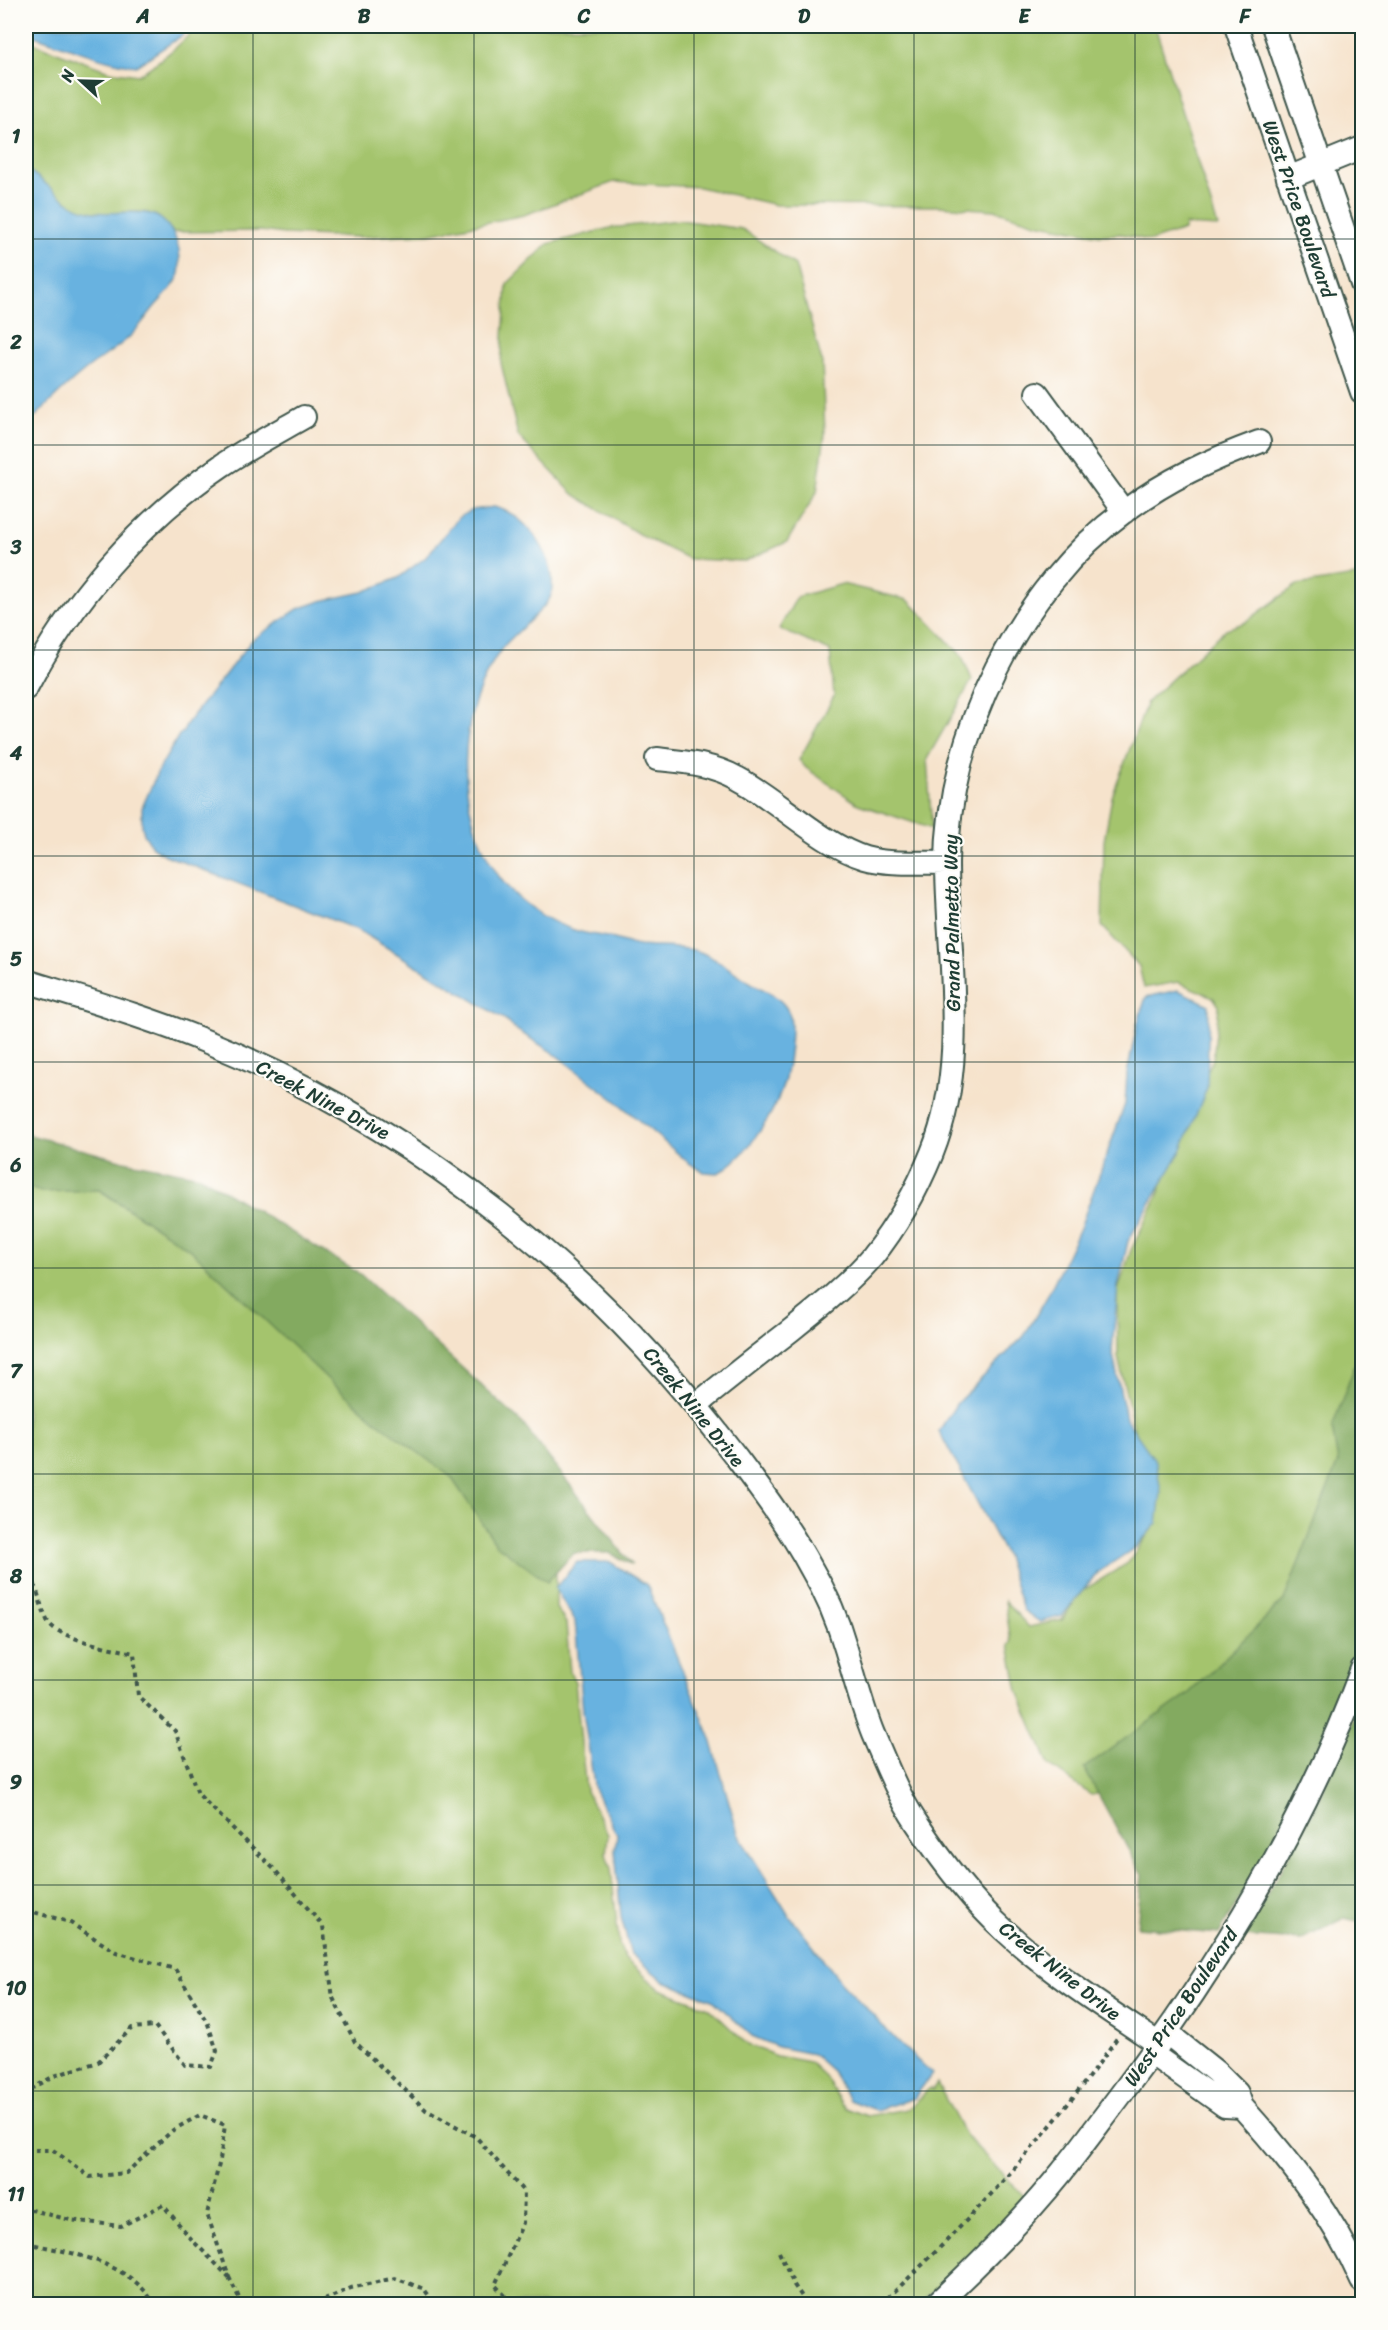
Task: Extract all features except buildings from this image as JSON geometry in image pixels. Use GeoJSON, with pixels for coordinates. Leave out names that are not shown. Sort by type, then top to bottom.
{"type":"FeatureCollection","features":[{"type":"Feature","properties":{"kind":"street","name":"West Price Boulevard"},"geometry":{"type":"LineString","coordinates":[[1236,26],[1362,392]]}},
{"type":"Feature","properties":{"kind":"street","name":"West Price Boulevard"},"geometry":{"type":"LineString","coordinates":[[1273,26],[1362,284]]}},
{"type":"Feature","properties":{"kind":"street"},"geometry":{"type":"LineString","coordinates":[[1288,178],[1362,148]]}},
{"type":"Feature","properties":{"kind":"street"},"geometry":{"type":"LineString","coordinates":[[1037,393],[1124,512]]}},
{"type":"Feature","properties":{"kind":"street"},"geometry":{"type":"LineString","coordinates":[[26,688],[77,607],[140,534],[220,466],[304,417]]}},
{"type":"Feature","properties":{"kind":"street","name":"Grand Palmetto Way"},"geometry":{"type":"LineString","coordinates":[[696,1405],[824,1304],[861,1269],[898,1220],[925,1169],[945,1113],[953,1065],[954,1030],[947,863],[954,797],[963,754],[995,670],[1016,631],[1039,598],[1067,565],[1124,512],[1162,487],[1209,461],[1259,442]]}},
{"type":"Feature","properties":{"kind":"street"},"geometry":{"type":"LineString","coordinates":[[657,759],[710,766],[737,778],[835,844],[864,858],[947,863]]}},
{"type":"Feature","properties":{"kind":"street","name":"Creek Nine Drive"},"geometry":{"type":"LineString","coordinates":[[26,981],[209,1042],[314,1092],[415,1152],[509,1221],[575,1278],[660,1362],[764,1493],[812,1569],[839,1627],[866,1718],[913,1819],[972,1898],[1002,1928],[1060,1976],[1160,2044],[1216,2072],[1237,2093],[1242,2107],[1302,2178],[1345,2243],[1362,2281]]}},
{"type":"Feature","properties":{"kind":"street","name":"West Price Boulevard"},"geometry":{"type":"LineString","coordinates":[[936,2304],[978,2265],[1061,2174],[1160,2044],[1218,1957],[1277,1857],[1328,1753],[1362,1668]]}},
{"type":"Feature","properties":{"kind":"path"},"geometry":{"type":"LineString","coordinates":[[26,1568],[32,1576],[48,1623],[64,1635],[134,1653],[138,1696],[175,1731],[198,1794],[275,1869],[323,1926],[333,1998],[356,2042],[426,2110],[476,2137],[524,2192],[523,2223],[495,2285],[513,2304]]}},
{"type":"Feature","properties":{"kind":"path"},"geometry":{"type":"LineString","coordinates":[[26,1910],[69,1922],[116,1952],[175,1969],[208,2024],[217,2051],[211,2067],[185,2065],[155,2026],[132,2028],[98,2062],[54,2076],[26,2092]]}},
{"type":"Feature","properties":{"kind":"path"},"geometry":{"type":"LineString","coordinates":[[881,2304],[928,2262],[1013,2170],[1106,2054],[1127,2023]]}},
{"type":"Feature","properties":{"kind":"path"},"geometry":{"type":"LineString","coordinates":[[26,2150],[52,2150],[90,2177],[114,2175],[126,2173],[174,2130],[200,2115],[225,2125],[220,2160],[207,2214],[229,2277],[242,2304]]}},
{"type":"Feature","properties":{"kind":"path"},"geometry":{"type":"LineString","coordinates":[[26,2212],[32,2210],[70,2220],[121,2226],[163,2205],[193,2241],[229,2277]]}},
{"type":"Feature","properties":{"kind":"path"},"geometry":{"type":"LineString","coordinates":[[26,2244],[105,2263],[147,2292],[154,2304]]}},
{"type":"Feature","properties":{"kind":"path"},"geometry":{"type":"LineString","coordinates":[[779,2252],[794,2285],[807,2304]]}},
{"type":"Feature","properties":{"kind":"path"},"geometry":{"type":"LineString","coordinates":[[316,2304],[351,2288],[395,2278],[424,2289],[435,2304]]}},
{"type":"Feature","properties":{"kind":"green space"},"geometry":{"type":"Polygon","coordinates":[[[194,26],[1155,26],[1218,227],[1185,225],[1184,230],[1151,241],[1122,234],[1099,235],[1036,223],[995,210],[938,206],[776,205],[699,187],[614,182],[524,215],[429,234],[358,237],[260,231],[173,232],[162,220],[145,212],[99,213],[81,209],[64,199],[26,169],[26,39],[109,71],[138,75],[179,45],[194,26]]]}},
{"type":"Feature","properties":{"kind":"green space"},"geometry":{"type":"Polygon","coordinates":[[[680,220],[742,229],[795,265],[822,362],[825,434],[817,492],[787,542],[745,561],[689,559],[642,536],[572,493],[518,436],[501,363],[507,284],[548,244],[610,228],[680,220]]]}},
{"type":"Feature","properties":{"kind":"green space"},"geometry":{"type":"Polygon","coordinates":[[[1362,575],[1362,1437],[1296,1692],[1149,1786],[1091,1795],[1049,1765],[1018,1691],[1009,1645],[1011,1643],[1005,1601],[1029,1627],[1062,1620],[1082,1591],[1128,1563],[1155,1524],[1118,1357],[1117,1293],[1131,1250],[1158,1195],[1190,1110],[1213,1059],[1219,1006],[1213,997],[1178,982],[1144,988],[1139,966],[1102,926],[1104,841],[1112,797],[1147,702],[1226,629],[1244,623],[1297,585],[1362,575]]]}},
{"type":"Feature","properties":{"kind":"green space"},"geometry":{"type":"Polygon","coordinates":[[[842,584],[908,600],[962,656],[972,680],[927,759],[932,829],[858,804],[806,768],[799,760],[834,696],[830,651],[779,629],[797,597],[842,584]]]}},
{"type":"Feature","properties":{"kind":"green space"},"geometry":{"type":"Polygon","coordinates":[[[26,1134],[124,1161],[200,1176],[360,1274],[522,1423],[632,1565],[610,1553],[574,1553],[547,1582],[496,1544],[451,1477],[380,1424],[333,1384],[192,1251],[100,1190],[41,1192],[26,1187],[26,1134]]]}},
{"type":"Feature","properties":{"kind":"green space"},"geometry":{"type":"Polygon","coordinates":[[[26,1158],[99,1190],[142,1218],[246,1273],[556,1562],[556,1608],[566,1623],[570,1672],[575,1682],[586,1791],[608,1835],[606,1854],[611,1869],[619,1943],[625,1959],[660,1989],[709,2008],[748,2045],[777,2056],[809,2062],[825,2077],[846,2108],[867,2116],[907,2109],[930,2088],[932,2090],[937,2083],[965,2135],[1025,2197],[969,2258],[919,2304],[26,2304],[26,1158]]]}},
{"type":"Feature","properties":{"kind":"green space"},"geometry":{"type":"Polygon","coordinates":[[[1362,1314],[1362,1636],[1322,1738],[1294,1800],[1219,1934],[1137,1927],[1142,1875],[1084,1768],[1188,1694],[1284,1600],[1338,1462],[1332,1428],[1355,1365],[1362,1314]]]}},
{"type":"Feature","properties":{"kind":"green space"},"geometry":{"type":"Polygon","coordinates":[[[1362,1699],[1362,1922],[1344,1918],[1301,1940],[1244,1936],[1314,1810],[1362,1699]]]}},
{"type":"Feature","properties":{"kind":"water"},"geometry":{"type":"Polygon","coordinates":[[[26,26],[185,26],[183,35],[136,66],[94,56],[27,34],[26,26]]]}},
{"type":"Feature","properties":{"kind":"water"},"geometry":{"type":"Polygon","coordinates":[[[26,169],[63,199],[80,208],[97,213],[146,213],[161,219],[175,237],[179,250],[180,269],[173,287],[134,332],[75,379],[26,426],[26,169]]]}},
{"type":"Feature","properties":{"kind":"water"},"geometry":{"type":"Polygon","coordinates":[[[494,507],[507,511],[529,529],[545,554],[552,582],[549,600],[503,647],[487,672],[476,700],[468,729],[466,760],[467,790],[473,820],[483,849],[498,875],[513,893],[542,915],[583,933],[646,947],[700,952],[783,1003],[789,1013],[791,1036],[781,1092],[768,1119],[749,1145],[729,1166],[718,1173],[704,1172],[689,1163],[616,1101],[552,1052],[515,1029],[506,1020],[358,930],[165,855],[152,847],[144,834],[142,808],[158,771],[188,722],[252,640],[298,609],[321,601],[363,592],[398,578],[426,557],[459,517],[472,510],[494,507]]]}},
{"type":"Feature","properties":{"kind":"water"},"geometry":{"type":"Polygon","coordinates":[[[1178,990],[1209,1005],[1207,1088],[1181,1151],[1128,1241],[1118,1286],[1112,1350],[1126,1419],[1156,1462],[1161,1493],[1157,1523],[1136,1547],[1097,1573],[1062,1616],[1040,1622],[1023,1610],[1006,1556],[939,1431],[957,1403],[1024,1336],[1047,1297],[1080,1228],[1125,1104],[1127,1074],[1137,1025],[1146,997],[1178,990]]]}},
{"type":"Feature","properties":{"kind":"water"},"geometry":{"type":"Polygon","coordinates":[[[577,1562],[610,1562],[647,1585],[711,1739],[738,1834],[788,1914],[841,1982],[932,2074],[914,2098],[876,2110],[849,2100],[833,2072],[813,2054],[778,2047],[752,2036],[714,2001],[664,1981],[631,1954],[621,1917],[615,1850],[617,1835],[595,1791],[583,1711],[575,1621],[555,1588],[577,1562]]]}}]}
